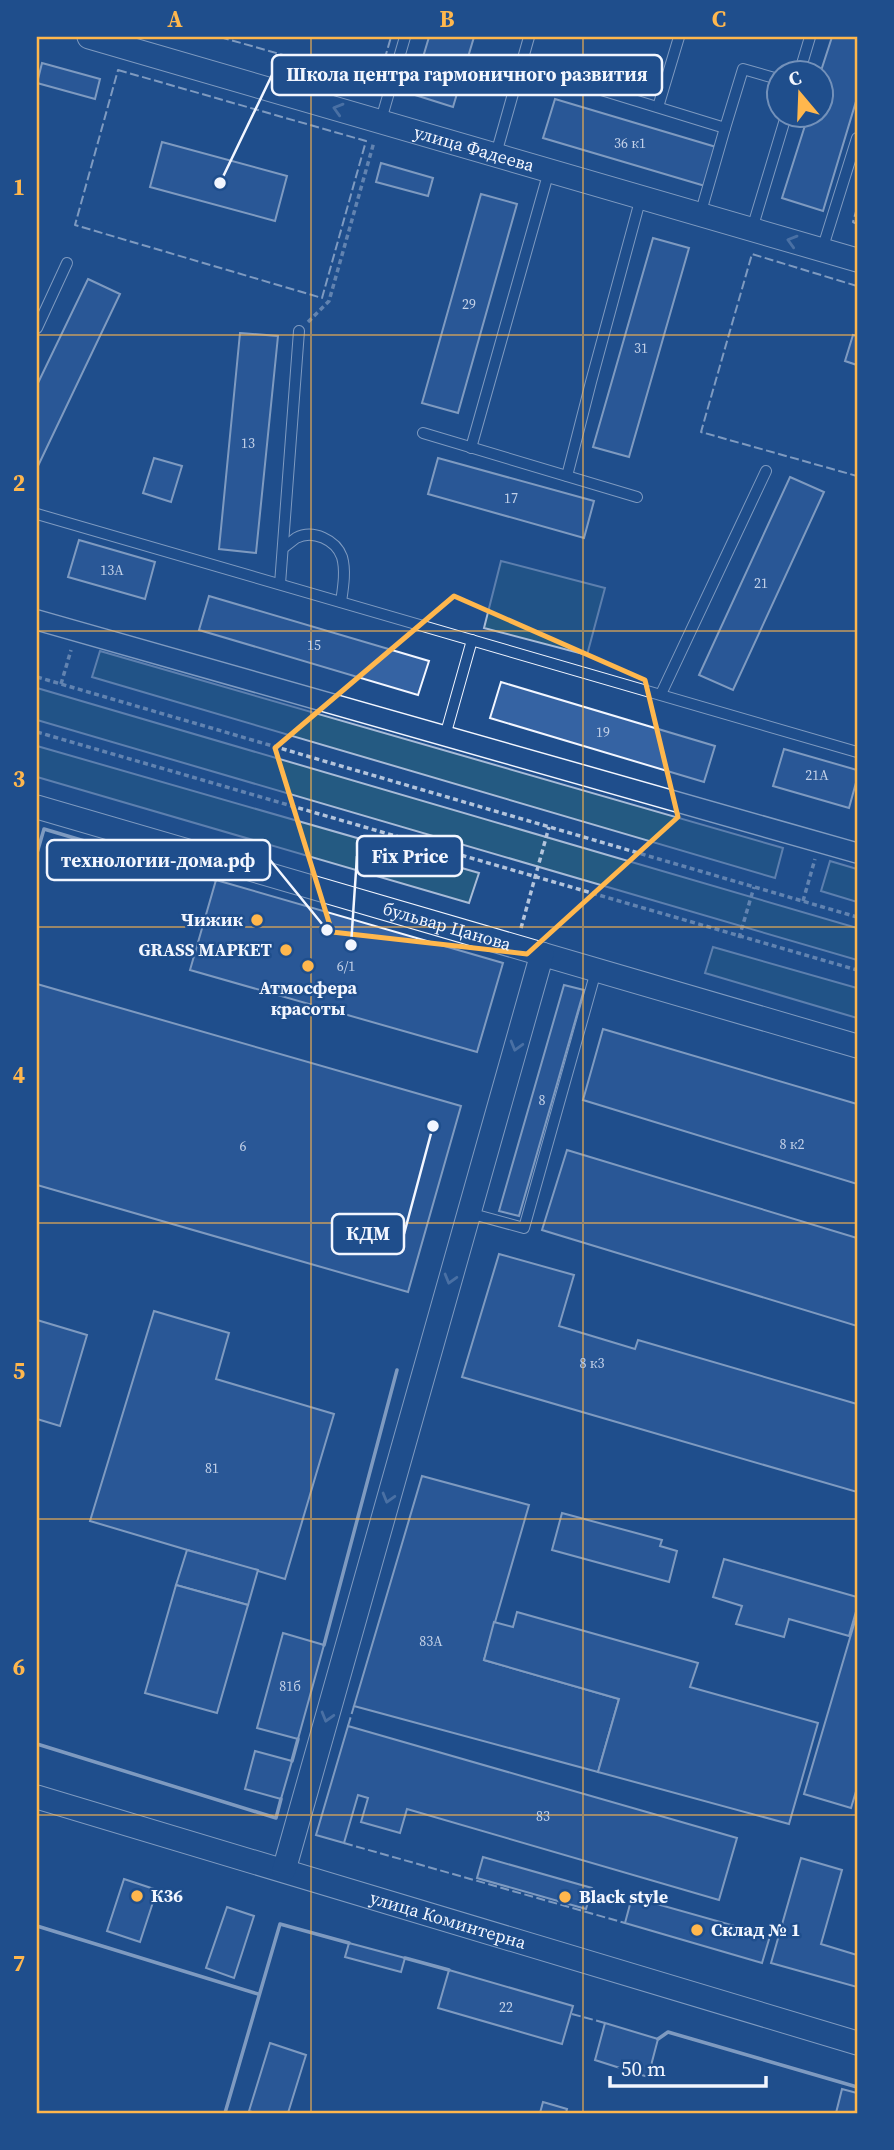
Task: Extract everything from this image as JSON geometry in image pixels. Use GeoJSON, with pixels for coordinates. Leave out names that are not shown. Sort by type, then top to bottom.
{"type":"FeatureCollection","features":[{"type":"Feature","properties":{"kind":"street","name":"улица Фадеева"},"geometry":{"type":"LineString","coordinates":[[89,37],[857,260]]}},
{"type":"Feature","properties":{"kind":"street"},"geometry":{"type":"LineString","coordinates":[[37,620],[857,853]]}},
{"type":"Feature","properties":{"kind":"street","name":"бульвар Цанова"},"geometry":{"type":"LineString","coordinates":[[37,807],[857,1046]]}},
{"type":"Feature","properties":{"kind":"street"},"geometry":{"type":"LineString","coordinates":[[284,1870],[542,954]]}},
{"type":"Feature","properties":{"kind":"street","name":"улица Коминтерна"},"geometry":{"type":"LineString","coordinates":[[37,1797],[857,2043]]}},
{"type":"Feature","properties":{"kind":"lane"},"geometry":{"type":"LineString","coordinates":[[380,121],[405,37]]}},
{"type":"Feature","properties":{"kind":"lane"},"geometry":{"type":"LineString","coordinates":[[495,155],[528,37]]}},
{"type":"Feature","properties":{"kind":"lane"},"geometry":{"type":"LineString","coordinates":[[658,107],[679,37]]}},
{"type":"Feature","properties":{"kind":"lane"},"geometry":{"type":"LineString","coordinates":[[803,60],[810,37]]}},
{"type":"Feature","properties":{"kind":"lane"},"geometry":{"type":"LineString","coordinates":[[520,65],[725,128]]}},
{"type":"Feature","properties":{"kind":"lane"},"geometry":{"type":"LineString","coordinates":[[700,215],[743,69],[764,75]]}},
{"type":"Feature","properties":{"kind":"lane"},"geometry":{"type":"LineString","coordinates":[[752,229],[782,130]]}},
{"type":"Feature","properties":{"kind":"lane"},"geometry":{"type":"LineString","coordinates":[[822,250],[857,138]]}},
{"type":"Feature","properties":{"kind":"lane"},"geometry":{"type":"LineString","coordinates":[[471,448],[549,171]]}},
{"type":"Feature","properties":{"kind":"lane"},"geometry":{"type":"LineString","coordinates":[[568,476],[641,197]]}},
{"type":"Feature","properties":{"kind":"lane"},"geometry":{"type":"LineString","coordinates":[[37,328],[40,315],[67,263]]}},
{"type":"Feature","properties":{"kind":"lane"},"geometry":{"type":"LineString","coordinates":[[280,584],[299,331]]}},
{"type":"Feature","properties":{"kind":"lane"},"geometry":{"type":"LineString","coordinates":[[423,433],[637,497]]}},
{"type":"Feature","properties":{"kind":"lane"},"geometry":{"type":"LineString","coordinates":[[661,694],[766,471]]}},
{"type":"Feature","properties":{"kind":"lane"},"geometry":{"type":"LineString","coordinates":[[37,514],[857,752]]}},
{"type":"Feature","properties":{"kind":"lane"},"geometry":{"type":"LineString","coordinates":[[283,548],[298,536],[316,534],[330,541],[341,556],[344,574],[341,602]]}},
{"type":"Feature","properties":{"kind":"lane"},"geometry":{"type":"LineString","coordinates":[[445,736],[472,640]]}},
{"type":"Feature","properties":{"kind":"lane"},"geometry":{"type":"LineString","coordinates":[[468,1213],[524,1228],[596,970]]}},
{"type":"Feature","properties":{"kind":"path"},"geometry":{"type":"LineString","coordinates":[[299,331],[329,300],[380,121]]}},
{"type":"Feature","properties":{"kind":"path"},"geometry":{"type":"LineString","coordinates":[[61,684],[77,631]]}},
{"type":"Feature","properties":{"kind":"path"},"geometry":{"type":"LineString","coordinates":[[37,677],[857,917]]}},
{"type":"Feature","properties":{"kind":"path"},"geometry":{"type":"LineString","coordinates":[[37,732],[857,970]]}},
{"type":"Feature","properties":{"kind":"path"},"geometry":{"type":"LineString","coordinates":[[517,940],[550,827]]}},
{"type":"Feature","properties":{"kind":"path"},"geometry":{"type":"LineString","coordinates":[[803,901],[821,842]]}},
{"type":"Feature","properties":{"kind":"path"},"geometry":{"type":"LineString","coordinates":[[740,937],[754,887]]}},
{"type":"Feature","properties":{"kind":"highlighted area"},"geometry":{"type":"Polygon","coordinates":[[[454,596],[645,680],[678,817],[527,954],[332,932],[275,748],[454,596]]]}},
{"type":"Feature","properties":{"kind":"shaded area"},"geometry":{"type":"Polygon","coordinates":[[[501,561],[605,588],[587,655],[484,628],[501,561]]]}},
{"type":"Feature","properties":{"kind":"shaded area"},"geometry":{"type":"Polygon","coordinates":[[[100,651],[783,848],[775,878],[92,677],[100,651]]]}},
{"type":"Feature","properties":{"kind":"shaded area"},"geometry":{"type":"Polygon","coordinates":[[[37,688],[857,928],[857,960],[37,720],[37,688]]]}},
{"type":"Feature","properties":{"kind":"shaded area"},"geometry":{"type":"Polygon","coordinates":[[[37,746],[479,873],[469,903],[37,777],[37,746]]]}},
{"type":"Feature","properties":{"kind":"shaded area"},"geometry":{"type":"Polygon","coordinates":[[[830,861],[857,869],[857,902],[821,891],[830,861]]]}},
{"type":"Feature","properties":{"kind":"shaded area"},"geometry":{"type":"Polygon","coordinates":[[[713,947],[857,988],[857,1018],[705,973],[713,947]]]}},
{"type":"Feature","properties":{"kind":"building"},"geometry":{"type":"Polygon","coordinates":[[[429,37],[474,37],[453,107],[412,94],[429,37]]]}},
{"type":"Feature","properties":{"kind":"building"},"geometry":{"type":"Polygon","coordinates":[[[832,37],[857,37],[857,98],[823,211],[782,198],[804,130],[834,130],[834,60],[825,60],[832,37]]]}},
{"type":"Feature","properties":{"kind":"building"},"geometry":{"type":"Polygon","coordinates":[[[42,63],[100,79],[95,99],[37,83],[42,63]]]}},
{"type":"Feature","properties":{"kind":"building"},"geometry":{"type":"Polygon","coordinates":[[[555,99],[716,147],[705,186],[543,138],[555,99]]]}},
{"type":"Feature","properties":{"kind":"building"},"geometry":{"type":"Polygon","coordinates":[[[162,142],[287,176],[275,221],[150,187],[162,142]]]}},
{"type":"Feature","properties":{"kind":"building"},"geometry":{"type":"Polygon","coordinates":[[[381,163],[433,178],[428,196],[376,182],[381,163]]]}},
{"type":"Feature","properties":{"kind":"building"},"geometry":{"type":"Polygon","coordinates":[[[481,194],[517,204],[458,413],[422,403],[481,194]]]}},
{"type":"Feature","properties":{"kind":"building"},"geometry":{"type":"Polygon","coordinates":[[[653,238],[689,248],[629,457],[593,447],[653,238]]]}},
{"type":"Feature","properties":{"kind":"building"},"geometry":{"type":"Polygon","coordinates":[[[88,279],[120,294],[37,468],[37,385],[88,279]]]}},
{"type":"Feature","properties":{"kind":"building"},"geometry":{"type":"Polygon","coordinates":[[[240,333],[278,336],[256,553],[219,549],[240,333]]]}},
{"type":"Feature","properties":{"kind":"building"},"geometry":{"type":"Polygon","coordinates":[[[853,335],[857,336],[857,365],[845,361],[853,335]]]}},
{"type":"Feature","properties":{"kind":"building"},"geometry":{"type":"Polygon","coordinates":[[[154,458],[182,466],[171,502],[143,493],[154,458]]]}},
{"type":"Feature","properties":{"kind":"building"},"geometry":{"type":"Polygon","coordinates":[[[438,458],[594,501],[584,538],[428,494],[438,458]]]}},
{"type":"Feature","properties":{"kind":"building"},"geometry":{"type":"Polygon","coordinates":[[[790,477],[824,492],[733,690],[699,675],[790,477]]]}},
{"type":"Feature","properties":{"kind":"building"},"geometry":{"type":"Polygon","coordinates":[[[79,540],[155,562],[145,599],[68,577],[79,540]]]}},
{"type":"Feature","properties":{"kind":"building"},"geometry":{"type":"Polygon","coordinates":[[[209,596],[429,661],[418,695],[199,630],[209,596]]]}},
{"type":"Feature","properties":{"kind":"building"},"geometry":{"type":"Polygon","coordinates":[[[501,682],[715,746],[704,782],[490,718],[501,682]]]}},
{"type":"Feature","properties":{"kind":"building"},"geometry":{"type":"Polygon","coordinates":[[[784,749],[857,770],[849,808],[773,786],[784,749]]]}},
{"type":"Feature","properties":{"kind":"building"},"geometry":{"type":"Polygon","coordinates":[[[216,880],[503,963],[477,1052],[190,970],[216,880]]]}},
{"type":"Feature","properties":{"kind":"building"},"geometry":{"type":"Polygon","coordinates":[[[37,984],[461,1106],[408,1292],[37,1185],[37,984]]]}},
{"type":"Feature","properties":{"kind":"building"},"geometry":{"type":"Polygon","coordinates":[[[564,985],[584,990],[519,1216],[499,1211],[564,985]]]}},
{"type":"Feature","properties":{"kind":"building"},"geometry":{"type":"Polygon","coordinates":[[[603,1029],[857,1104],[857,1184],[583,1100],[603,1029]]]}},
{"type":"Feature","properties":{"kind":"building"},"geometry":{"type":"Polygon","coordinates":[[[567,1150],[857,1238],[857,1326],[542,1230],[567,1150]]]}},
{"type":"Feature","properties":{"kind":"building"},"geometry":{"type":"Polygon","coordinates":[[[499,1254],[574,1275],[559,1326],[635,1349],[638,1340],[857,1404],[857,1492],[462,1377],[499,1254]]]}},
{"type":"Feature","properties":{"kind":"building"},"geometry":{"type":"Polygon","coordinates":[[[154,1311],[229,1333],[216,1379],[334,1414],[285,1579],[90,1521],[154,1311]]]}},
{"type":"Feature","properties":{"kind":"building"},"geometry":{"type":"Polygon","coordinates":[[[37,1320],[87,1335],[60,1426],[37,1419],[37,1320]]]}},
{"type":"Feature","properties":{"kind":"building"},"geometry":{"type":"Polygon","coordinates":[[[422,1476],[529,1505],[484,1660],[619,1699],[598,1772],[354,1706],[422,1476]]]}},
{"type":"Feature","properties":{"kind":"building"},"geometry":{"type":"Polygon","coordinates":[[[562,1513],[662,1540],[660,1546],[677,1551],[669,1582],[552,1550],[562,1513]]]}},
{"type":"Feature","properties":{"kind":"building"},"geometry":{"type":"Polygon","coordinates":[[[187,1550],[258,1570],[248,1605],[176,1585],[187,1550]]]}},
{"type":"Feature","properties":{"kind":"building"},"geometry":{"type":"Polygon","coordinates":[[[724,1559],[857,1597],[857,1608],[849,1636],[789,1619],[784,1637],[736,1624],[742,1606],[713,1597],[724,1559]]]}},
{"type":"Feature","properties":{"kind":"building"},"geometry":{"type":"Polygon","coordinates":[[[176,1585],[248,1605],[217,1713],[145,1693],[176,1585]]]}},
{"type":"Feature","properties":{"kind":"building"},"geometry":{"type":"Polygon","coordinates":[[[517,1612],[698,1663],[690,1687],[818,1723],[789,1824],[598,1772],[619,1699],[484,1660],[494,1622],[513,1627],[517,1612]]]}},
{"type":"Feature","properties":{"kind":"building"},"geometry":{"type":"Polygon","coordinates":[[[857,1614],[857,1788],[851,1808],[804,1794],[857,1614]]]}},
{"type":"Feature","properties":{"kind":"building"},"geometry":{"type":"Polygon","coordinates":[[[283,1633],[324,1645],[298,1739],[257,1728],[283,1633]]]}},
{"type":"Feature","properties":{"kind":"building"},"geometry":{"type":"Polygon","coordinates":[[[348,1726],[737,1838],[719,1900],[407,1809],[400,1833],[361,1822],[368,1798],[358,1795],[344,1843],[316,1835],[348,1726]]]}},
{"type":"Feature","properties":{"kind":"building"},"geometry":{"type":"Polygon","coordinates":[[[255,1751],[292,1761],[281,1799],[245,1789],[255,1751]]]}},
{"type":"Feature","properties":{"kind":"building"},"geometry":{"type":"Polygon","coordinates":[[[483,1857],[592,1888],[586,1909],[477,1878],[483,1857]]]}},
{"type":"Feature","properties":{"kind":"building"},"geometry":{"type":"Polygon","coordinates":[[[801,1858],[842,1870],[821,1944],[857,1955],[857,1987],[771,1963],[801,1858]]]}},
{"type":"Feature","properties":{"kind":"building"},"geometry":{"type":"Polygon","coordinates":[[[124,1879],[157,1890],[140,1942],[107,1931],[124,1879]]]}},
{"type":"Feature","properties":{"kind":"building","name":"Склад № 1"},"geometry":{"type":"Polygon","coordinates":[[[632,1897],[770,1936],[762,1963],[625,1923],[632,1897]]]}},
{"type":"Feature","properties":{"kind":"building"},"geometry":{"type":"Polygon","coordinates":[[[227,1907],[254,1916],[234,1978],[206,1968],[227,1907]]]}},
{"type":"Feature","properties":{"kind":"building"},"geometry":{"type":"Polygon","coordinates":[[[349,1943],[405,1958],[401,1972],[345,1957],[349,1943]]]}},
{"type":"Feature","properties":{"kind":"building"},"geometry":{"type":"Polygon","coordinates":[[[449,1970],[573,2006],[562,2044],[438,2008],[449,1970]]]}},
{"type":"Feature","properties":{"kind":"building"},"geometry":{"type":"Polygon","coordinates":[[[605,2023],[658,2039],[648,2077],[595,2060],[605,2023]]]}},
{"type":"Feature","properties":{"kind":"building"},"geometry":{"type":"Polygon","coordinates":[[[270,2043],[306,2055],[288,2113],[249,2111],[270,2043]]]}},
{"type":"Feature","properties":{"kind":"building"},"geometry":{"type":"Polygon","coordinates":[[[842,2089],[857,2093],[857,2113],[836,2113],[842,2089]]]}},
{"type":"Feature","properties":{"kind":"building"},"geometry":{"type":"Polygon","coordinates":[[[543,2102],[567,2109],[566,2113],[540,2113],[543,2102]]]}},
{"type":"Feature","properties":{"kind":"fence"},"geometry":{"type":"LineString","coordinates":[[220,37],[378,82],[391,37]]}},
{"type":"Feature","properties":{"kind":"fence"},"geometry":{"type":"LineString","coordinates":[[118,70],[366,141],[322,298],[75,225],[118,70]]}},
{"type":"Feature","properties":{"kind":"fence"},"geometry":{"type":"LineString","coordinates":[[857,208],[853,222],[857,224]]}},
{"type":"Feature","properties":{"kind":"fence"},"geometry":{"type":"LineString","coordinates":[[857,286],[752,254],[701,432],[857,476]]}},
{"type":"Feature","properties":{"kind":"fence"},"geometry":{"type":"LineString","coordinates":[[348,1726],[354,1706]]}},
{"type":"Feature","properties":{"kind":"fence"},"geometry":{"type":"LineString","coordinates":[[344,1843],[625,1923]]}},
{"type":"Feature","properties":{"kind":"fence"},"geometry":{"type":"LineString","coordinates":[[572,2014],[605,2023]]}},
{"type":"Feature","properties":{"kind":"wall"},"geometry":{"type":"LineString","coordinates":[[37,853],[44,829],[216,880]]}},
{"type":"Feature","properties":{"kind":"wall"},"geometry":{"type":"LineString","coordinates":[[324,1645],[397,1370]]}},
{"type":"Feature","properties":{"kind":"wall"},"geometry":{"type":"LineString","coordinates":[[292,1761],[298,1739]]}},
{"type":"Feature","properties":{"kind":"wall"},"geometry":{"type":"LineString","coordinates":[[37,1744],[276,1818],[281,1799]]}},
{"type":"Feature","properties":{"kind":"wall"},"geometry":{"type":"LineString","coordinates":[[225,2113],[280,1924],[349,1943]]}},
{"type":"Feature","properties":{"kind":"wall"},"geometry":{"type":"LineString","coordinates":[[37,1926],[258,1994]]}},
{"type":"Feature","properties":{"kind":"wall"},"geometry":{"type":"LineString","coordinates":[[405,1958],[449,1970]]}},
{"type":"Feature","properties":{"kind":"wall"},"geometry":{"type":"LineString","coordinates":[[658,2039],[668,2032],[857,2087]]}},
{"type":"Feature","properties":{"kind":"place","name":"Школа центра гармоничного развития"},"geometry":{"type":"Point","coordinates":[220,183]}},
{"type":"Feature","properties":{"kind":"place","name":"Чижик"},"geometry":{"type":"Point","coordinates":[257,920]}},
{"type":"Feature","properties":{"kind":"place","name":"технологии-дома.рф"},"geometry":{"type":"Point","coordinates":[327,930]}},
{"type":"Feature","properties":{"kind":"place","name":"Fix Price"},"geometry":{"type":"Point","coordinates":[351,945]}},
{"type":"Feature","properties":{"kind":"place","name":"GRASS МАРКЕТ"},"geometry":{"type":"Point","coordinates":[286,950]}},
{"type":"Feature","properties":{"kind":"place","name":"Атмосфера красоты"},"geometry":{"type":"Point","coordinates":[308,966]}},
{"type":"Feature","properties":{"kind":"place","name":"КДМ"},"geometry":{"type":"Point","coordinates":[433,1126]}},
{"type":"Feature","properties":{"kind":"place","name":"К36"},"geometry":{"type":"Point","coordinates":[137,1896]}},
{"type":"Feature","properties":{"kind":"place","name":"Black style"},"geometry":{"type":"Point","coordinates":[565,1897]}},
{"type":"Feature","properties":{"kind":"place","name":"Склад № 1"},"geometry":{"type":"Point","coordinates":[697,1930]}}]}
